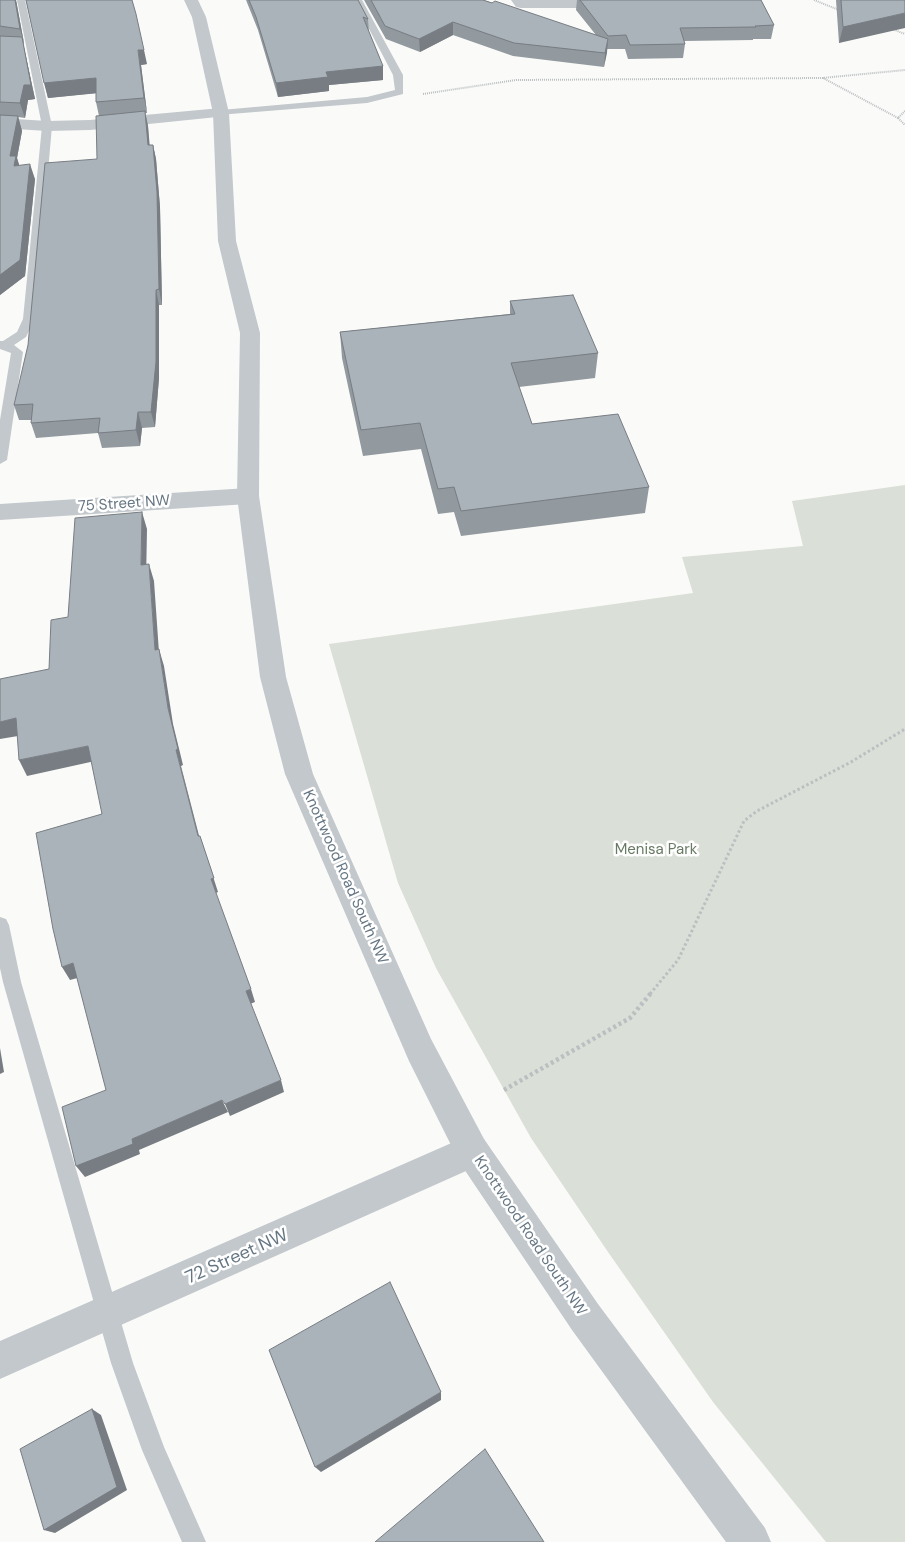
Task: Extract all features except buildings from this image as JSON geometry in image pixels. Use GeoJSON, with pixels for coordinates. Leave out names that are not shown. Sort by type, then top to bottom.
{"type":"FeatureCollection","features":[{"type":"Feature","properties":{"kind":"street","name":"Knottwood Road South NW"},"geometry":{"type":"LineString","coordinates":[[191,0],[198,17],[221,113],[227,241],[250,333],[248,496],[273,677],[299,774],[420,1050],[472,1151],[585,1317],[750,1542]]}},
{"type":"Feature","properties":{"kind":"street"},"geometry":{"type":"LineString","coordinates":[[519,2],[625,4]]}},
{"type":"Feature","properties":{"kind":"street"},"geometry":{"type":"LineString","coordinates":[[0,123],[47,126],[90,125],[221,113]]}},
{"type":"Feature","properties":{"kind":"street","name":"75 Street NW"},"geometry":{"type":"LineString","coordinates":[[0,512],[248,496]]}},
{"type":"Feature","properties":{"kind":"street","name":"72 Street NW"},"geometry":{"type":"LineString","coordinates":[[0,1360],[108,1314],[472,1151]]}},
{"type":"Feature","properties":{"kind":"lane"},"geometry":{"type":"LineString","coordinates":[[3,345],[22,334],[29,319],[47,126],[27,47],[21,0]]}},
{"type":"Feature","properties":{"kind":"lane"},"geometry":{"type":"LineString","coordinates":[[221,113],[367,100],[400,92],[398,75],[358,0]]}},
{"type":"Feature","properties":{"kind":"lane"},"geometry":{"type":"LineString","coordinates":[[0,460],[17,352],[3,345]]}},
{"type":"Feature","properties":{"kind":"lane"},"geometry":{"type":"LineString","coordinates":[[0,925],[12,982],[122,1363],[154,1450],[194,1542]]}},
{"type":"Feature","properties":{"kind":"path"},"geometry":{"type":"LineString","coordinates":[[814,0],[841,10]]}},
{"type":"Feature","properties":{"kind":"path"},"geometry":{"type":"LineString","coordinates":[[887,27],[905,34]]}},
{"type":"Feature","properties":{"kind":"path"},"geometry":{"type":"LineString","coordinates":[[400,92],[420,94],[516,80],[822,78],[905,70]]}},
{"type":"Feature","properties":{"kind":"path"},"geometry":{"type":"LineString","coordinates":[[822,78],[898,118],[905,125]]}},
{"type":"Feature","properties":{"kind":"path"},"geometry":{"type":"LineString","coordinates":[[898,118],[905,111]]}},
{"type":"Feature","properties":{"kind":"path"},"geometry":{"type":"LineString","coordinates":[[504,1090],[630,1018],[678,960],[744,821],[757,811],[851,762],[905,729]]}},
{"type":"Feature","properties":{"kind":"green space","name":"Menisa Park"},"geometry":{"type":"Polygon","coordinates":[[[905,485],[905,1542],[826,1542],[713,1402],[608,1252],[531,1138],[436,968],[398,883],[329,644],[693,593],[682,557],[803,546],[792,501],[905,485]]]}}]}
